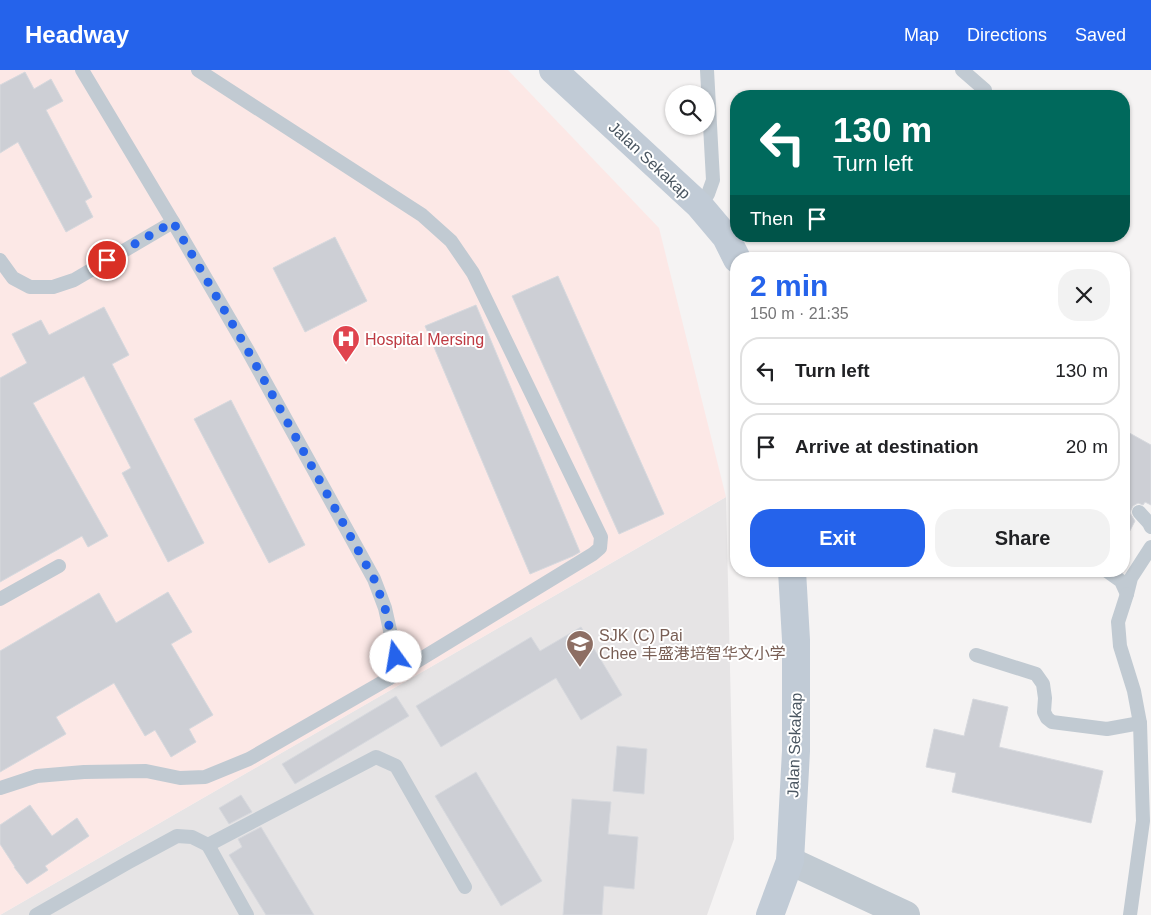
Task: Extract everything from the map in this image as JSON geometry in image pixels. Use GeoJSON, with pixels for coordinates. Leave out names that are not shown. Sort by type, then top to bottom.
{"type":"FeatureCollection","features":[{"type":"Feature","properties":{"kind":"street","name":"Jalan Sekakap"},"geometry":{"type":"LineString","coordinates":[[552,70],[699,205],[726,238],[733,252]]}},
{"type":"Feature","properties":{"kind":"street","name":"Jalan Sekakap"},"geometry":{"type":"LineString","coordinates":[[770,915],[790,861],[796,751],[796,640],[792,577]]}},
{"type":"Feature","properties":{"kind":"street"},"geometry":{"type":"LineString","coordinates":[[790,861],[906,915]]}},
{"type":"Feature","properties":{"kind":"lane"},"geometry":{"type":"LineString","coordinates":[[82,70],[247,349],[374,579],[385,608],[396,657],[388,679]]}},
{"type":"Feature","properties":{"kind":"lane"},"geometry":{"type":"LineString","coordinates":[[0,788],[37,776],[84,772],[146,771],[180,778],[205,777],[249,759],[388,679],[600,548],[601,537],[473,273],[451,241],[422,215],[198,70]]}},
{"type":"Feature","properties":{"kind":"lane"},"geometry":{"type":"LineString","coordinates":[[699,205],[708,194],[713,180],[707,70]]}},
{"type":"Feature","properties":{"kind":"lane"},"geometry":{"type":"LineString","coordinates":[[962,70],[985,90]]}},
{"type":"Feature","properties":{"kind":"lane"},"geometry":{"type":"LineString","coordinates":[[0,260],[13,278],[30,287],[52,287],[74,280],[173,222]]}},
{"type":"Feature","properties":{"kind":"lane"},"geometry":{"type":"LineString","coordinates":[[1139,512],[1151,527]]}},
{"type":"Feature","properties":{"kind":"lane"},"geometry":{"type":"LineString","coordinates":[[1130,915],[1143,820],[1140,723],[1134,691],[1120,646],[1118,622],[1131,578],[1151,547]]}},
{"type":"Feature","properties":{"kind":"lane"},"geometry":{"type":"LineString","coordinates":[[0,599],[59,566]]}},
{"type":"Feature","properties":{"kind":"lane"},"geometry":{"type":"LineString","coordinates":[[1115,577],[1121,581],[1127,594]]}},
{"type":"Feature","properties":{"kind":"lane"},"geometry":{"type":"LineString","coordinates":[[976,655],[1036,674],[1043,684],[1044,712],[1052,722],[1107,729],[1140,723]]}},
{"type":"Feature","properties":{"kind":"lane"},"geometry":{"type":"LineString","coordinates":[[208,845],[376,757],[396,766],[465,887]]}},
{"type":"Feature","properties":{"kind":"lane"},"geometry":{"type":"LineString","coordinates":[[36,915],[177,836],[192,837],[208,845],[247,915]]}},
{"type":"Feature","properties":{"kind":"shaded area","name":"Hospital Mersing"},"geometry":{"type":"Polygon","coordinates":[[[0,70],[508,70],[659,228],[726,497],[0,915],[0,70]]]}},
{"type":"Feature","properties":{"kind":"shaded area","name":"SJK (C) Pai Chee 丰盛港培智华文小学"},"geometry":{"type":"Polygon","coordinates":[[[726,497],[734,839],[707,915],[0,915],[726,497]]]}},
{"type":"Feature","properties":{"kind":"building"},"geometry":{"type":"Polygon","coordinates":[[[25,72],[34,89],[51,79],[63,101],[46,110],[92,197],[85,201],[93,217],[66,232],[18,142],[0,153],[0,85],[25,72]]]}},
{"type":"Feature","properties":{"kind":"building"},"geometry":{"type":"Polygon","coordinates":[[[335,237],[367,301],[305,332],[273,268],[335,237]]]}},
{"type":"Feature","properties":{"kind":"building"},"geometry":{"type":"Polygon","coordinates":[[[558,276],[664,514],[619,534],[512,296],[558,276]]]}},
{"type":"Feature","properties":{"kind":"building"},"geometry":{"type":"Polygon","coordinates":[[[476,305],[580,552],[530,574],[425,326],[476,305]]]}},
{"type":"Feature","properties":{"kind":"building"},"geometry":{"type":"Polygon","coordinates":[[[104,307],[129,355],[112,364],[204,543],[168,562],[122,473],[131,468],[84,376],[33,403],[108,536],[88,547],[82,536],[0,582],[0,378],[27,363],[12,334],[41,320],[49,335],[104,307]]]}},
{"type":"Feature","properties":{"kind":"building"},"geometry":{"type":"Polygon","coordinates":[[[231,400],[305,545],[269,563],[194,419],[231,400]]]}},
{"type":"Feature","properties":{"kind":"building"},"geometry":{"type":"Polygon","coordinates":[[[1130,433],[1151,445],[1151,505],[1145,502],[1143,505],[1138,503],[1133,506],[1130,513],[1130,433]]]}},
{"type":"Feature","properties":{"kind":"building"},"geometry":{"type":"Polygon","coordinates":[[[1130,513],[1135,521],[1130,531],[1130,513]]]}},
{"type":"Feature","properties":{"kind":"building"},"geometry":{"type":"Polygon","coordinates":[[[168,592],[192,632],[171,644],[213,715],[189,729],[196,742],[171,757],[155,730],[145,736],[114,683],[56,717],[66,734],[0,772],[0,651],[99,593],[116,623],[168,592]]]}},
{"type":"Feature","properties":{"kind":"building"},"geometry":{"type":"Polygon","coordinates":[[[581,627],[622,695],[581,720],[556,678],[441,747],[416,706],[531,637],[540,651],[581,627]]]}},
{"type":"Feature","properties":{"kind":"building"},"geometry":{"type":"Polygon","coordinates":[[[396,696],[409,716],[295,784],[282,764],[396,696]]]}},
{"type":"Feature","properties":{"kind":"building"},"geometry":{"type":"Polygon","coordinates":[[[973,699],[1008,707],[999,747],[1103,771],[1091,823],[952,792],[956,773],[926,767],[934,729],[964,736],[973,699]]]}},
{"type":"Feature","properties":{"kind":"building"},"geometry":{"type":"Polygon","coordinates":[[[617,746],[647,749],[644,794],[613,791],[617,746]]]}},
{"type":"Feature","properties":{"kind":"building"},"geometry":{"type":"Polygon","coordinates":[[[476,772],[542,881],[501,906],[435,796],[476,772]]]}},
{"type":"Feature","properties":{"kind":"building"},"geometry":{"type":"Polygon","coordinates":[[[241,795],[252,812],[229,824],[219,808],[241,795]]]}},
{"type":"Feature","properties":{"kind":"building"},"geometry":{"type":"Polygon","coordinates":[[[572,799],[611,802],[608,834],[638,837],[634,889],[604,886],[602,915],[563,915],[572,799]]]}},
{"type":"Feature","properties":{"kind":"building"},"geometry":{"type":"Polygon","coordinates":[[[30,805],[52,836],[77,818],[89,836],[45,866],[48,870],[27,884],[0,844],[0,825],[30,805]]]}},
{"type":"Feature","properties":{"kind":"building"},"geometry":{"type":"Polygon","coordinates":[[[261,827],[314,915],[266,915],[229,855],[242,847],[238,839],[261,827]]]}},
{"type":"Feature","properties":{"kind":"place","name":"Hospital Mersing"},"geometry":{"type":"Point","coordinates":[346,363]}},
{"type":"Feature","properties":{"kind":"place","name":"SJK (C) Pai Chee 丰盛港培智华文小学"},"geometry":{"type":"Point","coordinates":[580,668]}},
{"type":"Feature","properties":{"kind":"route"},"geometry":{"type":"LineString","coordinates":[[107,260],[173,222],[247,349],[374,579],[385,608],[396,657]]}}]}
